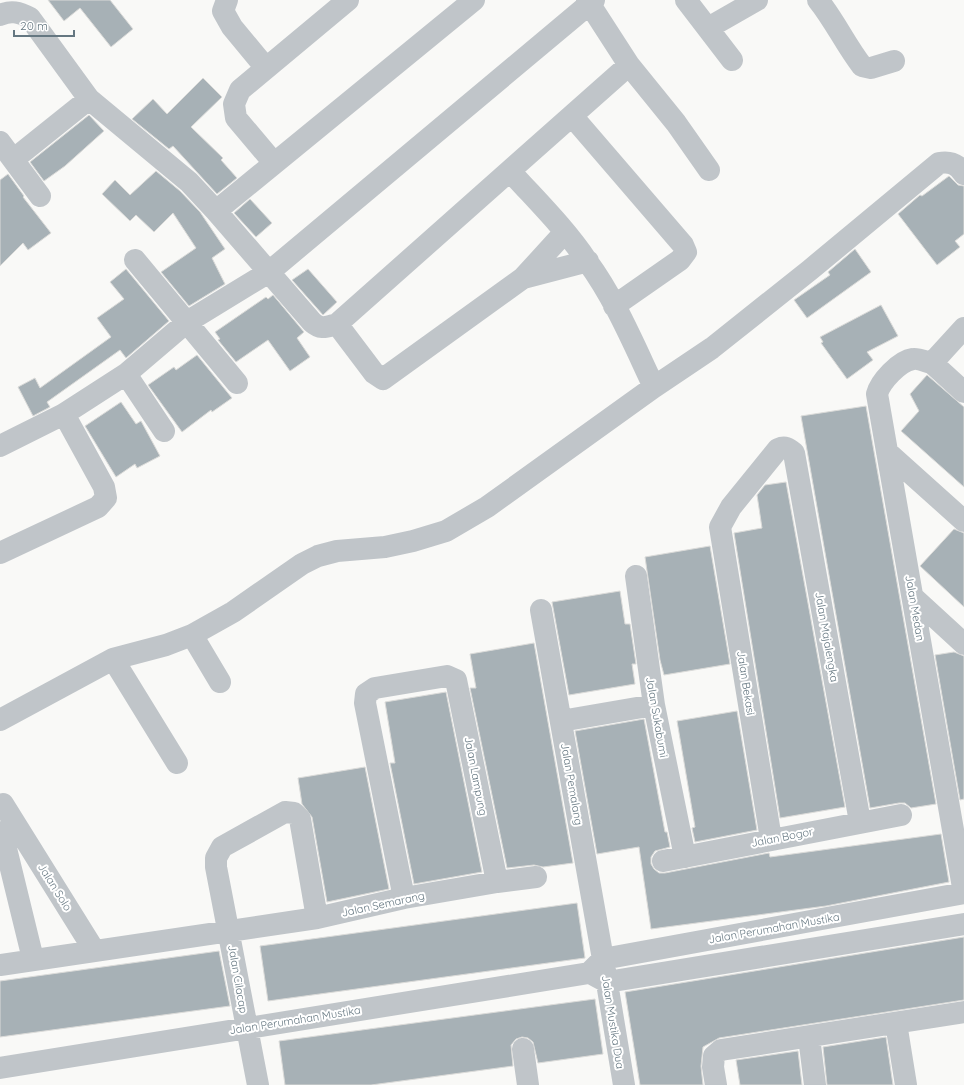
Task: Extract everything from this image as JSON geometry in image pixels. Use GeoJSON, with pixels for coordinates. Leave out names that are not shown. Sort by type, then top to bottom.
{"type":"FeatureCollection","features":[{"type":"Feature","properties":{"kind":"street"},"geometry":{"type":"LineString","coordinates":[[227,0],[223,11],[232,27],[266,68]]}},
{"type":"Feature","properties":{"kind":"street"},"geometry":{"type":"LineString","coordinates":[[274,163],[236,118],[234,104],[240,90],[348,0]]}},
{"type":"Feature","properties":{"kind":"street"},"geometry":{"type":"LineString","coordinates":[[216,211],[474,0]]}},
{"type":"Feature","properties":{"kind":"street"},"geometry":{"type":"LineString","coordinates":[[686,0],[732,60]]}},
{"type":"Feature","properties":{"kind":"street"},"geometry":{"type":"LineString","coordinates":[[708,28],[757,0]]}},
{"type":"Feature","properties":{"kind":"street"},"geometry":{"type":"LineString","coordinates":[[818,0],[832,18],[845,44],[862,66],[871,68],[894,61]]}},
{"type":"Feature","properties":{"kind":"street"},"geometry":{"type":"LineString","coordinates":[[0,446],[64,414],[126,374],[187,322],[269,272],[590,1],[629,65],[676,123],[709,170]]}},
{"type":"Feature","properties":{"kind":"street"},"geometry":{"type":"LineString","coordinates":[[0,15],[7,12],[20,13],[30,18],[89,99],[188,182],[216,211],[318,328],[337,324],[629,65]]}},
{"type":"Feature","properties":{"kind":"street"},"geometry":{"type":"LineString","coordinates":[[14,159],[89,99]]}},
{"type":"Feature","properties":{"kind":"street"},"geometry":{"type":"LineString","coordinates":[[572,116],[683,245],[686,252],[680,260],[614,306]]}},
{"type":"Feature","properties":{"kind":"street"},"geometry":{"type":"LineString","coordinates":[[0,142],[40,196]]}},
{"type":"Feature","properties":{"kind":"street"},"geometry":{"type":"LineString","coordinates":[[0,720],[112,659],[166,645],[192,635],[233,612],[302,564],[318,556],[337,551],[385,547],[446,531],[487,507],[742,324],[939,163],[948,161],[959,166],[964,174]]}},
{"type":"Feature","properties":{"kind":"street"},"geometry":{"type":"LineString","coordinates":[[510,171],[565,232],[588,261],[614,306],[654,387]]}},
{"type":"Feature","properties":{"kind":"street"},"geometry":{"type":"LineString","coordinates":[[337,324],[374,373],[383,379],[523,278],[565,232]]}},
{"type":"Feature","properties":{"kind":"street"},"geometry":{"type":"LineString","coordinates":[[135,260],[237,383]]}},
{"type":"Feature","properties":{"kind":"street"},"geometry":{"type":"LineString","coordinates":[[523,278],[588,261]]}},
{"type":"Feature","properties":{"kind":"street"},"geometry":{"type":"LineString","coordinates":[[964,328],[932,363],[964,392]]}},
{"type":"Feature","properties":{"kind":"street","name":"Jalan Medan"},"geometry":{"type":"LineString","coordinates":[[932,363],[913,359],[894,368],[879,388],[877,394],[914,598],[964,893]]}},
{"type":"Feature","properties":{"kind":"street"},"geometry":{"type":"LineString","coordinates":[[126,374],[164,431]]}},
{"type":"Feature","properties":{"kind":"street"},"geometry":{"type":"LineString","coordinates":[[0,553],[98,507],[106,498],[104,487],[64,414]]}},
{"type":"Feature","properties":{"kind":"street","name":"Jalan Majalengka"},"geometry":{"type":"LineString","coordinates":[[720,527],[731,507],[778,449],[788,447],[794,453],[860,822]]}},
{"type":"Feature","properties":{"kind":"street"},"geometry":{"type":"LineString","coordinates":[[887,452],[964,521]]}},
{"type":"Feature","properties":{"kind":"street","name":"Jalan Bekasi"},"geometry":{"type":"LineString","coordinates":[[720,527],[771,839]]}},
{"type":"Feature","properties":{"kind":"street","name":"Jalan Sukabumi"},"geometry":{"type":"LineString","coordinates":[[636,576],[654,705],[685,856]]}},
{"type":"Feature","properties":{"kind":"street"},"geometry":{"type":"LineString","coordinates":[[914,598],[964,644]]}},
{"type":"Feature","properties":{"kind":"street","name":"Jalan Pemalang"},"geometry":{"type":"LineString","coordinates":[[541,610],[561,721],[600,971]]}},
{"type":"Feature","properties":{"kind":"street"},"geometry":{"type":"LineString","coordinates":[[192,635],[220,682]]}},
{"type":"Feature","properties":{"kind":"street"},"geometry":{"type":"LineString","coordinates":[[112,659],[177,763]]}},
{"type":"Feature","properties":{"kind":"street","name":"Jalan Lampung"},"geometry":{"type":"LineString","coordinates":[[404,898],[365,703],[366,694],[375,688],[447,676],[456,680],[497,882]]}},
{"type":"Feature","properties":{"kind":"street"},"geometry":{"type":"LineString","coordinates":[[561,721],[654,705]]}},
{"type":"Feature","properties":{"kind":"street","name":"Jalan Solo"},"geometry":{"type":"LineString","coordinates":[[3,804],[6,830],[94,950]]}},
{"type":"Feature","properties":{"kind":"street","name":"Jalan Cilacap"},"geometry":{"type":"LineString","coordinates":[[258,1085],[246,1027],[230,931],[216,867],[216,858],[222,847],[285,812],[294,813],[300,819],[317,918]]}},
{"type":"Feature","properties":{"kind":"street","name":"Jalan Bogor"},"geometry":{"type":"LineString","coordinates":[[663,861],[901,815]]}},
{"type":"Feature","properties":{"kind":"street"},"geometry":{"type":"LineString","coordinates":[[6,830],[33,959]]}},
{"type":"Feature","properties":{"kind":"street","name":"Jalan Semarang"},"geometry":{"type":"LineString","coordinates":[[0,965],[317,918],[404,898],[536,877]]}},
{"type":"Feature","properties":{"kind":"street","name":"Jalan Perumahan Mustika"},"geometry":{"type":"LineString","coordinates":[[600,971],[964,893]]}},
{"type":"Feature","properties":{"kind":"street","name":"Jalan Perumahan Mustika"},"geometry":{"type":"LineString","coordinates":[[0,1068],[246,1027],[600,971],[964,924]]}},
{"type":"Feature","properties":{"kind":"street","name":"Jalan Mustika Dua"},"geometry":{"type":"LineString","coordinates":[[600,971],[624,1085]]}},
{"type":"Feature","properties":{"kind":"street"},"geometry":{"type":"LineString","coordinates":[[716,1085],[713,1067],[714,1056],[721,1050],[964,1012]]}},
{"type":"Feature","properties":{"kind":"street"},"geometry":{"type":"LineString","coordinates":[[896,1023],[906,1085]]}},
{"type":"Feature","properties":{"kind":"street"},"geometry":{"type":"LineString","coordinates":[[808,1036],[815,1085]]}},
{"type":"Feature","properties":{"kind":"street"},"geometry":{"type":"LineString","coordinates":[[523,1049],[528,1085]]}},
{"type":"Feature","properties":{"kind":"building"},"geometry":{"type":"Polygon","coordinates":[[[48,0],[110,0],[133,29],[111,47],[80,8],[64,21],[48,0]]]}},
{"type":"Feature","properties":{"kind":"building"},"geometry":{"type":"Polygon","coordinates":[[[203,78],[222,97],[191,127],[223,158],[221,160],[237,178],[217,194],[173,146],[169,149],[132,119],[153,99],[167,114],[203,78]]]}},
{"type":"Feature","properties":{"kind":"building"},"geometry":{"type":"Polygon","coordinates":[[[89,115],[104,131],[65,166],[44,181],[30,162],[89,115]]]}},
{"type":"Feature","properties":{"kind":"building"},"geometry":{"type":"Polygon","coordinates":[[[156,171],[180,191],[200,212],[225,249],[212,258],[225,284],[189,306],[161,272],[196,248],[173,213],[154,232],[136,215],[130,221],[102,194],[115,180],[130,195],[156,171]]]}},
{"type":"Feature","properties":{"kind":"building"},"geometry":{"type":"Polygon","coordinates":[[[8,174],[24,196],[23,197],[51,233],[28,250],[23,243],[0,266],[0,180],[8,174]]]}},
{"type":"Feature","properties":{"kind":"building"},"geometry":{"type":"Polygon","coordinates":[[[949,176],[958,185],[964,186],[964,234],[955,241],[960,247],[937,265],[898,214],[920,195],[922,196],[949,176]]]}},
{"type":"Feature","properties":{"kind":"building"},"geometry":{"type":"Polygon","coordinates":[[[250,199],[272,223],[256,237],[234,213],[250,199]]]}},
{"type":"Feature","properties":{"kind":"building"},"geometry":{"type":"Polygon","coordinates":[[[855,249],[871,272],[807,318],[794,300],[830,275],[828,272],[855,249]]]}},
{"type":"Feature","properties":{"kind":"building"},"geometry":{"type":"Polygon","coordinates":[[[126,269],[169,321],[126,358],[120,350],[47,402],[50,407],[33,416],[18,387],[35,378],[40,388],[111,337],[97,318],[124,299],[110,282],[126,269]]]}},
{"type":"Feature","properties":{"kind":"building"},"geometry":{"type":"Polygon","coordinates":[[[308,269],[337,302],[323,315],[292,280],[308,269]]]}},
{"type":"Feature","properties":{"kind":"building"},"geometry":{"type":"Polygon","coordinates":[[[273,295],[304,332],[297,338],[310,357],[290,371],[268,340],[236,362],[218,340],[220,339],[215,332],[266,297],[268,299],[273,295]]]}},
{"type":"Feature","properties":{"kind":"building"},"geometry":{"type":"Polygon","coordinates":[[[881,305],[898,336],[867,352],[873,360],[847,379],[821,343],[823,342],[820,337],[881,305]]]}},
{"type":"Feature","properties":{"kind":"building"},"geometry":{"type":"Polygon","coordinates":[[[197,355],[232,398],[212,412],[211,410],[182,432],[148,385],[174,367],[176,370],[197,355]]]}},
{"type":"Feature","properties":{"kind":"building"},"geometry":{"type":"Polygon","coordinates":[[[927,375],[964,407],[964,487],[901,431],[919,411],[910,394],[927,375]]]}},
{"type":"Feature","properties":{"kind":"building"},"geometry":{"type":"Polygon","coordinates":[[[121,402],[136,424],[141,421],[160,456],[137,468],[135,464],[116,477],[85,426],[121,402]]]}},
{"type":"Feature","properties":{"kind":"building"},"geometry":{"type":"Polygon","coordinates":[[[866,406],[936,804],[911,808],[905,803],[899,803],[870,808],[801,416],[866,406]]]}},
{"type":"Feature","properties":{"kind":"building"},"geometry":{"type":"Polygon","coordinates":[[[786,482],[845,807],[780,818],[734,533],[762,528],[757,495],[765,485],[786,482]]]}},
{"type":"Feature","properties":{"kind":"building"},"geometry":{"type":"Polygon","coordinates":[[[954,529],[964,533],[964,607],[920,566],[954,529]]]}},
{"type":"Feature","properties":{"kind":"building"},"geometry":{"type":"Polygon","coordinates":[[[710,546],[730,664],[664,675],[660,660],[645,557],[710,546]]]}},
{"type":"Feature","properties":{"kind":"building"},"geometry":{"type":"Polygon","coordinates":[[[620,591],[625,624],[630,624],[636,664],[632,664],[635,684],[569,695],[552,602],[620,591]]]}},
{"type":"Feature","properties":{"kind":"building"},"geometry":{"type":"Polygon","coordinates":[[[534,643],[573,863],[543,867],[534,865],[507,868],[470,688],[476,688],[470,654],[534,643]]]}},
{"type":"Feature","properties":{"kind":"building"},"geometry":{"type":"Polygon","coordinates":[[[954,652],[964,656],[964,799],[960,800],[935,655],[954,652]]]}},
{"type":"Feature","properties":{"kind":"building"},"geometry":{"type":"Polygon","coordinates":[[[446,692],[482,872],[414,884],[390,763],[395,763],[385,702],[446,692]]]}},
{"type":"Feature","properties":{"kind":"building"},"geometry":{"type":"Polygon","coordinates":[[[737,711],[757,830],[695,842],[692,828],[695,827],[677,721],[737,711]]]}},
{"type":"Feature","properties":{"kind":"building"},"geometry":{"type":"Polygon","coordinates":[[[644,719],[665,832],[667,832],[670,847],[655,851],[651,857],[651,864],[659,873],[769,853],[770,857],[941,834],[949,882],[826,906],[651,929],[639,847],[597,854],[575,731],[644,719]]]}},
{"type":"Feature","properties":{"kind":"building"},"geometry":{"type":"Polygon","coordinates":[[[365,767],[389,889],[327,902],[312,817],[302,804],[298,778],[365,767]]]}},
{"type":"Feature","properties":{"kind":"building"},"geometry":{"type":"Polygon","coordinates":[[[577,903],[585,958],[268,1001],[260,946],[577,903]]]}},
{"type":"Feature","properties":{"kind":"building"},"geometry":{"type":"Polygon","coordinates":[[[964,937],[964,1000],[719,1038],[703,1047],[701,1066],[703,1085],[640,1085],[625,992],[964,937]]]}},
{"type":"Feature","properties":{"kind":"building"},"geometry":{"type":"Polygon","coordinates":[[[219,951],[230,1006],[0,1037],[0,981],[219,951]]]}},
{"type":"Feature","properties":{"kind":"building"},"geometry":{"type":"Polygon","coordinates":[[[595,999],[603,1054],[538,1063],[533,1042],[528,1038],[522,1037],[516,1039],[511,1045],[513,1066],[371,1085],[285,1085],[279,1041],[595,999]]]}},
{"type":"Feature","properties":{"kind":"building"},"geometry":{"type":"Polygon","coordinates":[[[886,1037],[893,1085],[827,1085],[823,1047],[886,1037]]]}},
{"type":"Feature","properties":{"kind":"building"},"geometry":{"type":"Polygon","coordinates":[[[798,1051],[802,1085],[740,1085],[736,1060],[798,1051]]]}}]}
